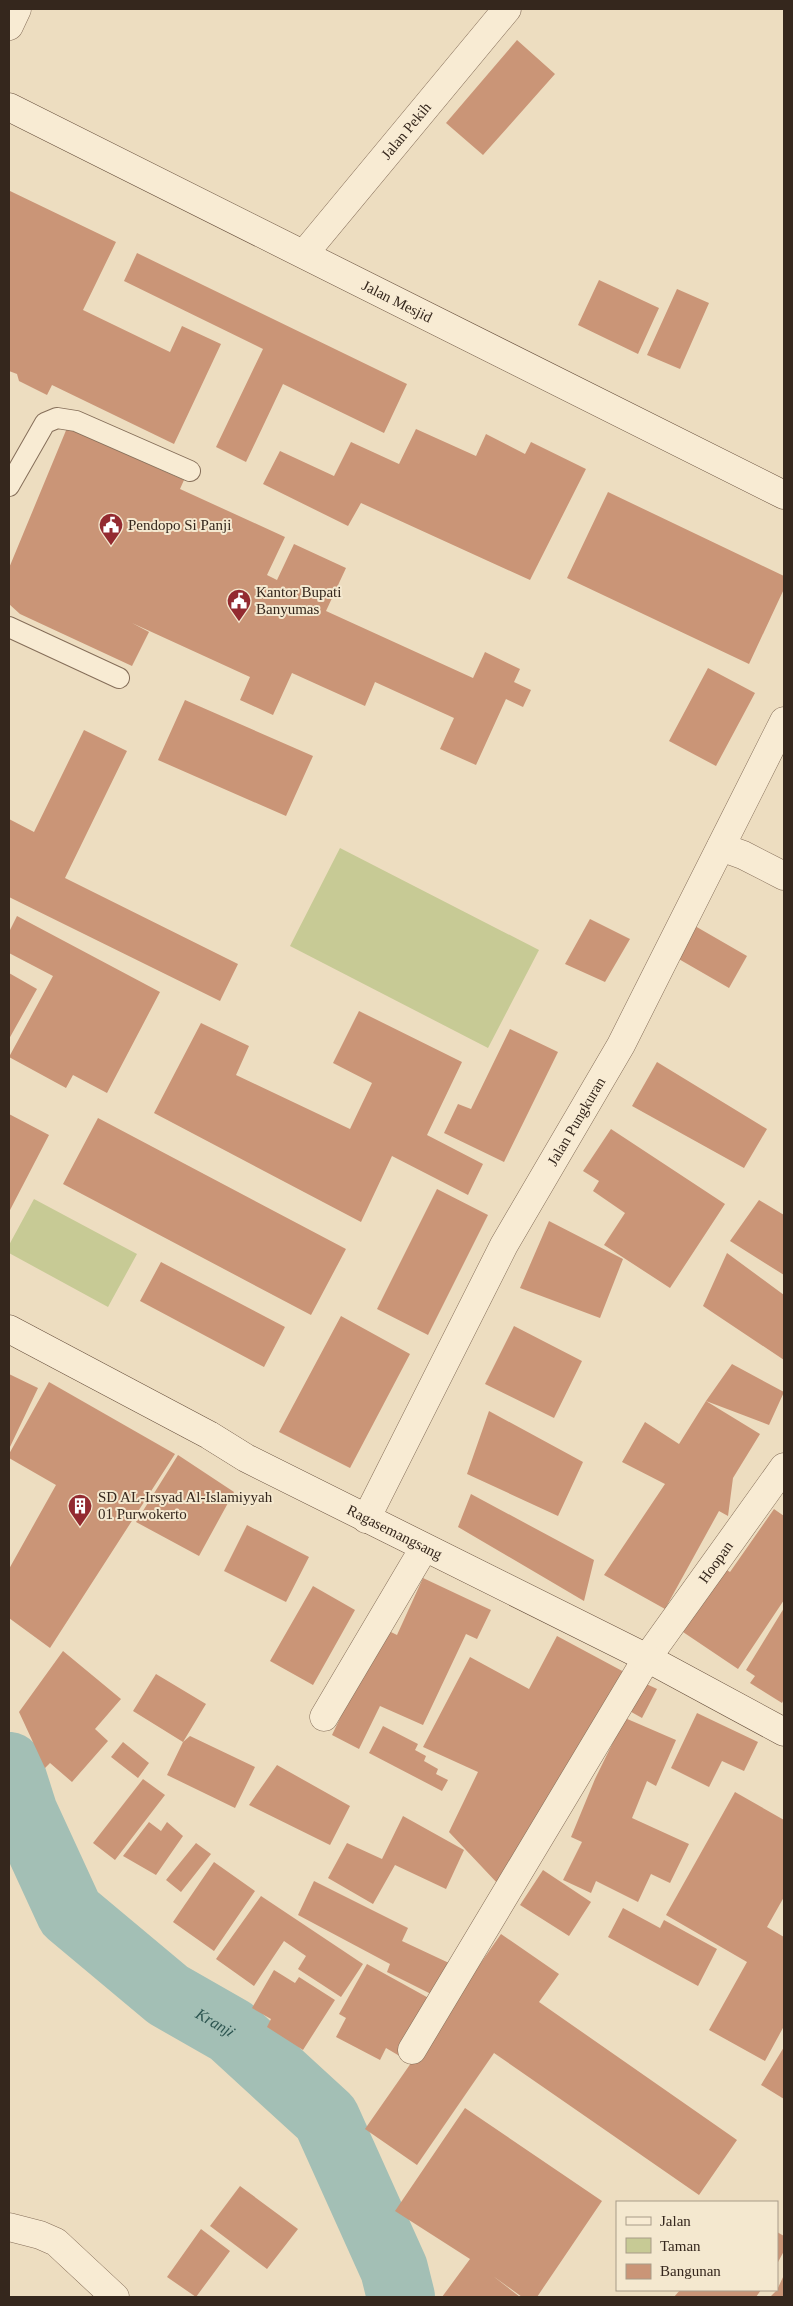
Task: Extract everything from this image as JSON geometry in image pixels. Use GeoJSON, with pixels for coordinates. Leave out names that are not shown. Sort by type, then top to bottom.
{"type":"FeatureCollection","features":[{"type":"Feature","properties":{"kind":"street"},"geometry":{"type":"LineString","coordinates":[[9,26],[17,9]]}},
{"type":"Feature","properties":{"kind":"street","name":"Jalan Pekih"},"geometry":{"type":"LineString","coordinates":[[304,254],[507,9]]}},
{"type":"Feature","properties":{"kind":"street","name":"Jalan Mesjid"},"geometry":{"type":"LineString","coordinates":[[9,107],[784,495]]}},
{"type":"Feature","properties":{"kind":"street","name":"Jalan Pungkuran"},"geometry":{"type":"LineString","coordinates":[[366,1520],[504,1245],[621,1045],[784,721]]}},
{"type":"Feature","properties":{"kind":"street"},"geometry":{"type":"LineString","coordinates":[[721,846],[743,854],[784,876]]}},
{"type":"Feature","properties":{"kind":"street","name":"Ragasemangsang"},"geometry":{"type":"LineString","coordinates":[[9,1329],[209,1435],[246,1458],[366,1520],[647,1658],[784,1732]]}},
{"type":"Feature","properties":{"kind":"street","name":"Hoopan"},"geometry":{"type":"LineString","coordinates":[[412,2050],[647,1658],[784,1467]]}},
{"type":"Feature","properties":{"kind":"street"},"geometry":{"type":"LineString","coordinates":[[324,1717],[424,1548]]}},
{"type":"Feature","properties":{"kind":"street"},"geometry":{"type":"LineString","coordinates":[[9,2227],[40,2235],[56,2242],[115,2297]]}},
{"type":"Feature","properties":{"kind":"lane"},"geometry":{"type":"LineString","coordinates":[[9,486],[45,423],[57,418],[76,421],[190,471]]}},
{"type":"Feature","properties":{"kind":"lane"},"geometry":{"type":"LineString","coordinates":[[9,627],[119,678]]}},
{"type":"Feature","properties":{"kind":"green space"},"geometry":{"type":"Polygon","coordinates":[[[340,848],[539,950],[488,1048],[290,946],[340,848]]]}},
{"type":"Feature","properties":{"kind":"green space"},"geometry":{"type":"Polygon","coordinates":[[[34,1199],[137,1254],[108,1307],[9,1253],[9,1245],[34,1199]]]}},
{"type":"Feature","properties":{"kind":"building"},"geometry":{"type":"Polygon","coordinates":[[[517,40],[555,74],[483,155],[446,123],[517,40]]]}},
{"type":"Feature","properties":{"kind":"building"},"geometry":{"type":"Polygon","coordinates":[[[10,191],[116,242],[83,310],[170,352],[182,326],[221,344],[174,444],[52,385],[47,395],[19,381],[17,374],[9,371],[10,191]]]}},
{"type":"Feature","properties":{"kind":"building"},"geometry":{"type":"Polygon","coordinates":[[[137,253],[407,384],[384,433],[283,384],[246,462],[216,447],[263,349],[124,281],[137,253]]]}},
{"type":"Feature","properties":{"kind":"building"},"geometry":{"type":"Polygon","coordinates":[[[599,280],[659,308],[638,354],[578,325],[599,280]]]}},
{"type":"Feature","properties":{"kind":"building"},"geometry":{"type":"Polygon","coordinates":[[[677,289],[709,303],[680,369],[647,355],[677,289]]]}},
{"type":"Feature","properties":{"kind":"building","name":"Kantor Bupati Banyumas"},"geometry":{"type":"Polygon","coordinates":[[[67,428],[184,480],[180,489],[285,537],[267,575],[277,580],[294,544],[346,568],[326,611],[473,678],[485,652],[520,669],[514,682],[531,690],[523,707],[506,699],[476,765],[440,749],[454,718],[375,682],[365,706],[292,673],[273,715],[240,700],[250,677],[132,623],[149,632],[132,666],[20,614],[9,604],[9,568],[67,428]]]}},
{"type":"Feature","properties":{"kind":"building"},"geometry":{"type":"Polygon","coordinates":[[[416,429],[476,456],[486,434],[525,454],[531,442],[586,469],[530,580],[361,503],[348,526],[263,484],[280,451],[334,476],[351,442],[399,464],[416,429]]]}},
{"type":"Feature","properties":{"kind":"building"},"geometry":{"type":"Polygon","coordinates":[[[608,492],[784,576],[784,589],[749,664],[567,578],[608,492]]]}},
{"type":"Feature","properties":{"kind":"building"},"geometry":{"type":"Polygon","coordinates":[[[708,668],[755,693],[716,766],[669,741],[708,668]]]}},
{"type":"Feature","properties":{"kind":"building"},"geometry":{"type":"Polygon","coordinates":[[[185,700],[313,756],[286,816],[158,760],[185,700]]]}},
{"type":"Feature","properties":{"kind":"building"},"geometry":{"type":"Polygon","coordinates":[[[84,730],[127,751],[65,878],[238,964],[220,1001],[9,897],[9,819],[34,832],[84,730]]]}},
{"type":"Feature","properties":{"kind":"building"},"geometry":{"type":"Polygon","coordinates":[[[17,916],[160,992],[107,1093],[73,1075],[66,1088],[9,1057],[53,976],[9,953],[9,932],[17,916]]]}},
{"type":"Feature","properties":{"kind":"building"},"geometry":{"type":"Polygon","coordinates":[[[590,919],[630,939],[605,982],[565,964],[590,919]]]}},
{"type":"Feature","properties":{"kind":"building"},"geometry":{"type":"Polygon","coordinates":[[[695,926],[747,956],[729,988],[677,958],[695,926]]]}},
{"type":"Feature","properties":{"kind":"building"},"geometry":{"type":"Polygon","coordinates":[[[9,973],[37,989],[9,1039],[9,973]]]}},
{"type":"Feature","properties":{"kind":"building"},"geometry":{"type":"Polygon","coordinates":[[[359,1011],[462,1062],[427,1135],[483,1164],[468,1195],[392,1156],[361,1222],[154,1113],[201,1023],[249,1046],[236,1075],[350,1129],[372,1083],[333,1063],[359,1011]]]}},
{"type":"Feature","properties":{"kind":"building"},"geometry":{"type":"Polygon","coordinates":[[[510,1029],[558,1052],[504,1162],[444,1133],[458,1104],[471,1109],[510,1029]]]}},
{"type":"Feature","properties":{"kind":"building"},"geometry":{"type":"Polygon","coordinates":[[[657,1062],[767,1129],[744,1168],[632,1106],[657,1062]]]}},
{"type":"Feature","properties":{"kind":"building"},"geometry":{"type":"Polygon","coordinates":[[[9,1114],[49,1135],[9,1212],[9,1114]]]}},
{"type":"Feature","properties":{"kind":"building"},"geometry":{"type":"Polygon","coordinates":[[[98,1118],[346,1249],[311,1315],[63,1184],[98,1118]]]}},
{"type":"Feature","properties":{"kind":"building"},"geometry":{"type":"Polygon","coordinates":[[[611,1129],[725,1204],[670,1288],[604,1245],[625,1213],[593,1191],[599,1181],[583,1171],[611,1129]]]}},
{"type":"Feature","properties":{"kind":"building"},"geometry":{"type":"Polygon","coordinates":[[[437,1189],[488,1215],[428,1335],[377,1309],[437,1189]]]}},
{"type":"Feature","properties":{"kind":"building"},"geometry":{"type":"Polygon","coordinates":[[[759,1200],[784,1215],[784,1275],[730,1241],[759,1200]]]}},
{"type":"Feature","properties":{"kind":"building"},"geometry":{"type":"Polygon","coordinates":[[[549,1221],[623,1259],[600,1318],[520,1288],[549,1221]]]}},
{"type":"Feature","properties":{"kind":"building"},"geometry":{"type":"Polygon","coordinates":[[[727,1253],[784,1295],[784,1360],[703,1306],[727,1253]]]}},
{"type":"Feature","properties":{"kind":"building"},"geometry":{"type":"Polygon","coordinates":[[[161,1262],[285,1327],[264,1367],[140,1301],[161,1262]]]}},
{"type":"Feature","properties":{"kind":"building"},"geometry":{"type":"Polygon","coordinates":[[[341,1316],[410,1354],[350,1468],[279,1432],[341,1316]]]}},
{"type":"Feature","properties":{"kind":"building"},"geometry":{"type":"Polygon","coordinates":[[[514,1326],[582,1361],[554,1418],[485,1384],[514,1326]]]}},
{"type":"Feature","properties":{"kind":"building"},"geometry":{"type":"Polygon","coordinates":[[[732,1364],[784,1392],[769,1425],[706,1401],[732,1364]]]}},
{"type":"Feature","properties":{"kind":"building"},"geometry":{"type":"Polygon","coordinates":[[[9,1374],[38,1388],[9,1449],[9,1374]]]}},
{"type":"Feature","properties":{"kind":"building","name":"SD AL-Irsyad Al-Islamiyyah 01 Purwokerto"},"geometry":{"type":"Polygon","coordinates":[[[49,1382],[175,1454],[50,1648],[9,1618],[9,1569],[56,1485],[9,1458],[9,1454],[49,1382]]]}},
{"type":"Feature","properties":{"kind":"building"},"geometry":{"type":"Polygon","coordinates":[[[706,1401],[760,1434],[733,1478],[728,1516],[719,1511],[665,1609],[604,1575],[665,1484],[622,1462],[645,1422],[679,1444],[706,1401]]]}},
{"type":"Feature","properties":{"kind":"building"},"geometry":{"type":"Polygon","coordinates":[[[489,1411],[583,1462],[558,1516],[467,1474],[489,1411]]]}},
{"type":"Feature","properties":{"kind":"building"},"geometry":{"type":"Polygon","coordinates":[[[178,1455],[234,1492],[199,1556],[136,1522],[178,1455]]]}},
{"type":"Feature","properties":{"kind":"building"},"geometry":{"type":"Polygon","coordinates":[[[471,1494],[594,1560],[584,1601],[458,1527],[471,1494]]]}},
{"type":"Feature","properties":{"kind":"building"},"geometry":{"type":"Polygon","coordinates":[[[774,1509],[784,1516],[784,1600],[738,1669],[683,1632],[725,1569],[730,1572],[774,1509]]]}},
{"type":"Feature","properties":{"kind":"building"},"geometry":{"type":"Polygon","coordinates":[[[247,1525],[309,1557],[286,1602],[224,1571],[247,1525]]]}},
{"type":"Feature","properties":{"kind":"building"},"geometry":{"type":"Polygon","coordinates":[[[423,1578],[491,1610],[477,1639],[466,1634],[423,1725],[380,1706],[359,1749],[332,1735],[383,1628],[397,1635],[423,1578]]]}},
{"type":"Feature","properties":{"kind":"building"},"geometry":{"type":"Polygon","coordinates":[[[313,1586],[355,1610],[313,1685],[270,1661],[313,1586]]]}},
{"type":"Feature","properties":{"kind":"building"},"geometry":{"type":"Polygon","coordinates":[[[784,1608],[784,1699],[782,1703],[750,1683],[755,1676],[746,1670],[784,1608]]]}},
{"type":"Feature","properties":{"kind":"building"},"geometry":{"type":"Polygon","coordinates":[[[557,1636],[626,1673],[499,1885],[449,1832],[478,1772],[423,1747],[470,1657],[529,1689],[557,1636]]]}},
{"type":"Feature","properties":{"kind":"building"},"geometry":{"type":"Polygon","coordinates":[[[63,1651],[121,1699],[95,1729],[108,1741],[72,1782],[50,1763],[45,1768],[19,1712],[63,1651]]]}},
{"type":"Feature","properties":{"kind":"building"},"geometry":{"type":"Polygon","coordinates":[[[156,1674],[206,1704],[183,1742],[133,1711],[156,1674]]]}},
{"type":"Feature","properties":{"kind":"building"},"geometry":{"type":"Polygon","coordinates":[[[640,1681],[657,1689],[642,1718],[626,1709],[640,1681]]]}},
{"type":"Feature","properties":{"kind":"building"},"geometry":{"type":"Polygon","coordinates":[[[697,1713],[758,1742],[744,1771],[722,1761],[709,1787],[671,1768],[697,1713]]]}},
{"type":"Feature","properties":{"kind":"building"},"geometry":{"type":"Polygon","coordinates":[[[625,1718],[676,1740],[656,1786],[647,1781],[632,1818],[689,1844],[670,1883],[651,1874],[638,1902],[596,1881],[591,1893],[563,1880],[582,1842],[571,1837],[595,1779],[625,1718]]]}},
{"type":"Feature","properties":{"kind":"building"},"geometry":{"type":"Polygon","coordinates":[[[383,1726],[418,1744],[415,1750],[426,1756],[424,1761],[438,1769],[436,1774],[448,1780],[442,1791],[369,1753],[383,1726]]]}},
{"type":"Feature","properties":{"kind":"building"},"geometry":{"type":"Polygon","coordinates":[[[190,1736],[255,1767],[235,1808],[167,1775],[183,1742],[190,1736]]]}},
{"type":"Feature","properties":{"kind":"building"},"geometry":{"type":"Polygon","coordinates":[[[123,1742],[149,1763],[138,1778],[111,1757],[123,1742]]]}},
{"type":"Feature","properties":{"kind":"building"},"geometry":{"type":"Polygon","coordinates":[[[277,1765],[350,1806],[330,1845],[249,1805],[277,1765]]]}},
{"type":"Feature","properties":{"kind":"building"},"geometry":{"type":"Polygon","coordinates":[[[143,1779],[165,1795],[115,1860],[93,1843],[143,1779]]]}},
{"type":"Feature","properties":{"kind":"building"},"geometry":{"type":"Polygon","coordinates":[[[735,1792],[784,1820],[784,1897],[767,1927],[784,1937],[784,2026],[765,2061],[709,2030],[747,1962],[666,1915],[735,1792]]]}},
{"type":"Feature","properties":{"kind":"building"},"geometry":{"type":"Polygon","coordinates":[[[403,1816],[464,1850],[446,1889],[395,1865],[373,1904],[328,1878],[347,1843],[382,1859],[403,1816]]]}},
{"type":"Feature","properties":{"kind":"building"},"geometry":{"type":"Polygon","coordinates":[[[149,1822],[161,1831],[167,1822],[183,1836],[156,1875],[123,1856],[149,1822]]]}},
{"type":"Feature","properties":{"kind":"building"},"geometry":{"type":"Polygon","coordinates":[[[196,1843],[211,1854],[181,1892],[166,1880],[196,1843]]]}},
{"type":"Feature","properties":{"kind":"building"},"geometry":{"type":"Polygon","coordinates":[[[214,1862],[255,1891],[214,1951],[173,1922],[214,1862]]]}},
{"type":"Feature","properties":{"kind":"building"},"geometry":{"type":"Polygon","coordinates":[[[543,1870],[591,1902],[569,1936],[520,1905],[543,1870]]]}},
{"type":"Feature","properties":{"kind":"building"},"geometry":{"type":"Polygon","coordinates":[[[314,1881],[408,1928],[402,1941],[449,1963],[433,1995],[387,1972],[390,1964],[298,1915],[314,1881]]]}},
{"type":"Feature","properties":{"kind":"building"},"geometry":{"type":"Polygon","coordinates":[[[261,1896],[363,1964],[341,1997],[298,1969],[306,1956],[284,1941],[254,1986],[216,1959],[261,1896]]]}},
{"type":"Feature","properties":{"kind":"building"},"geometry":{"type":"Polygon","coordinates":[[[623,1908],[660,1928],[664,1920],[717,1949],[698,1986],[608,1937],[623,1908]]]}},
{"type":"Feature","properties":{"kind":"building"},"geometry":{"type":"Polygon","coordinates":[[[501,1934],[559,1974],[539,2002],[737,2140],[699,2195],[494,2053],[417,2165],[365,2129],[501,1934]]]}},
{"type":"Feature","properties":{"kind":"building"},"geometry":{"type":"Polygon","coordinates":[[[367,1964],[434,2001],[403,2058],[386,2048],[380,2060],[336,2037],[346,2018],[339,2014],[367,1964]]]}},
{"type":"Feature","properties":{"kind":"building"},"geometry":{"type":"Polygon","coordinates":[[[274,1970],[295,1983],[299,1977],[335,2000],[303,2050],[267,2027],[271,2019],[252,2008],[274,1970]]]}},
{"type":"Feature","properties":{"kind":"building"},"geometry":{"type":"Polygon","coordinates":[[[784,2047],[784,2099],[761,2085],[784,2047]]]}},
{"type":"Feature","properties":{"kind":"building"},"geometry":{"type":"Polygon","coordinates":[[[465,2108],[602,2201],[537,2297],[522,2297],[493,2276],[520,2297],[442,2297],[470,2259],[395,2211],[465,2108]]]}},
{"type":"Feature","properties":{"kind":"building"},"geometry":{"type":"Polygon","coordinates":[[[240,2186],[298,2229],[267,2269],[210,2226],[240,2186]]]}},
{"type":"Feature","properties":{"kind":"building"},"geometry":{"type":"Polygon","coordinates":[[[201,2229],[230,2251],[196,2297],[167,2277],[201,2229]]]}},
{"type":"Feature","properties":{"kind":"building"},"geometry":{"type":"Polygon","coordinates":[[[778,2233],[784,2236],[784,2251],[778,2262],[778,2233]]]}},
{"type":"Feature","properties":{"kind":"building"},"geometry":{"type":"Polygon","coordinates":[[[784,2275],[784,2297],[770,2297],[778,2291],[784,2275]]]}},
{"type":"Feature","properties":{"kind":"building"},"geometry":{"type":"Polygon","coordinates":[[[679,2291],[760,2291],[756,2297],[674,2297],[679,2291]]]}},
{"type":"Feature","properties":{"kind":"waterway","name":"Kranji"},"geometry":{"type":"LineString","coordinates":[[9,1766],[24,1813],[70,1913],[168,1995],[231,2031],[326,2118],[394,2269],[401,2297]]}},
{"type":"Feature","properties":{"kind":"place","name":"Pendopo Si Panji"},"geometry":{"type":"Point","coordinates":[111,546]}},
{"type":"Feature","properties":{"kind":"place","name":"Kantor Bupati Banyumas"},"geometry":{"type":"Point","coordinates":[239,622]}},
{"type":"Feature","properties":{"kind":"place","name":"SD AL-Irsyad Al-Islamiyyah 01 Purwokerto"},"geometry":{"type":"Point","coordinates":[80,1527]}}]}
